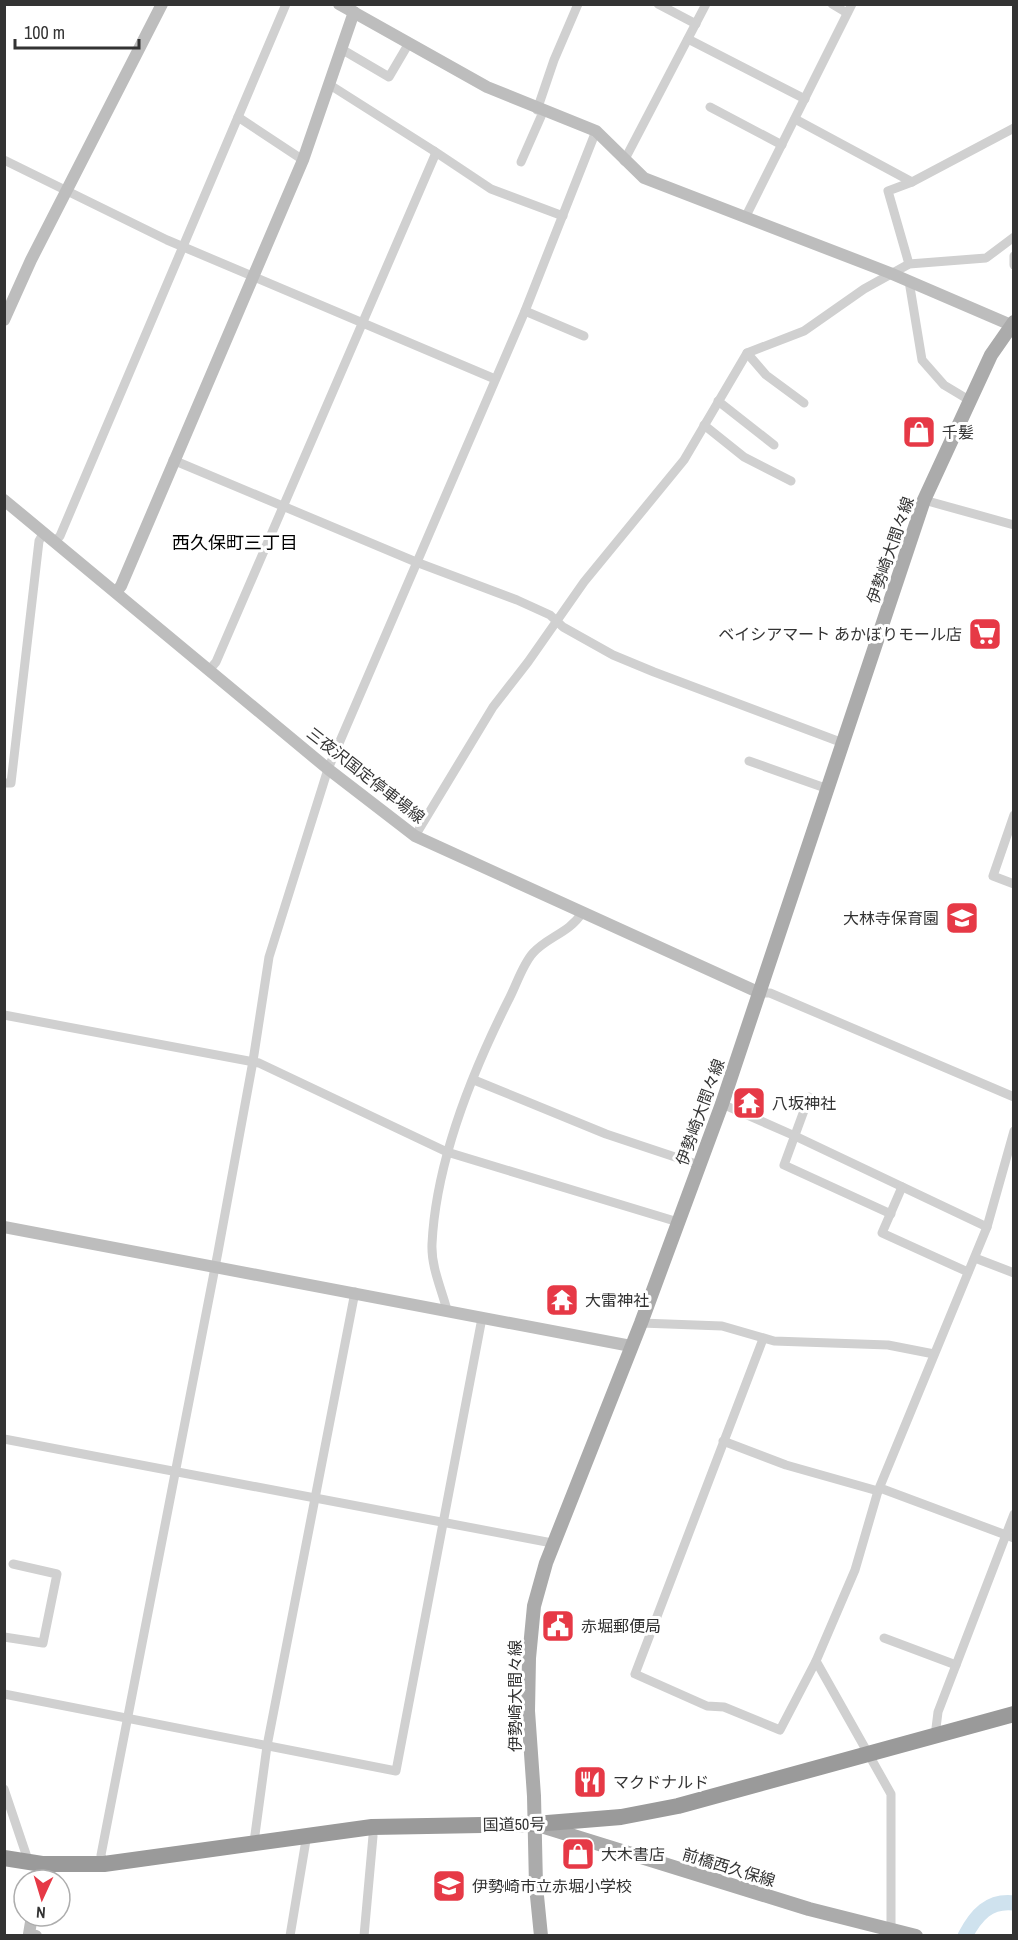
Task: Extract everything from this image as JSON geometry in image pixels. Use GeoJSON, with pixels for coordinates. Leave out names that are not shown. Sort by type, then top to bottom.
{"type":"FeatureCollection","features":[{"type":"Feature","properties":{"kind":"highway","name":"国道50号"},"geometry":{"type":"LineString","coordinates":[[50,1868],[104,1864],[254,1842],[396,1825],[535,1824],[649,1812],[1014,1714]]}},
{"type":"Feature","properties":{"kind":"highway","name":"国道50号"},"geometry":{"type":"LineString","coordinates":[[4,1858],[34,1868]]}},
{"type":"Feature","properties":{"kind":"main road","name":"伊勢崎大間々線"},"geometry":{"type":"LineString","coordinates":[[541,1935],[536,1886],[535,1824],[528,1711],[529,1658],[534,1606],[552,1543],[641,1323],[722,1104],[924,500],[991,355],[1012,323]]}},
{"type":"Feature","properties":{"kind":"main road","name":"前橋西久保線"},"geometry":{"type":"LineString","coordinates":[[535,1824],[799,1906],[903,1932]]}},
{"type":"Feature","properties":{"kind":"street"},"geometry":{"type":"LineString","coordinates":[[4,320],[31,260],[68,192],[162,4]]}},
{"type":"Feature","properties":{"kind":"street"},"geometry":{"type":"LineString","coordinates":[[55,541],[60,536],[286,4]]}},
{"type":"Feature","properties":{"kind":"street"},"geometry":{"type":"LineString","coordinates":[[339,4],[354,8],[409,43],[487,87],[540,111],[596,131],[624,161],[644,178],[1012,323]]}},
{"type":"Feature","properties":{"kind":"street"},"geometry":{"type":"LineString","coordinates":[[521,162],[540,111],[554,60],[578,4]]}},
{"type":"Feature","properties":{"kind":"street"},"geometry":{"type":"LineString","coordinates":[[658,4],[696,24]]}},
{"type":"Feature","properties":{"kind":"street"},"geometry":{"type":"LineString","coordinates":[[624,161],[706,4]]}},
{"type":"Feature","properties":{"kind":"street"},"geometry":{"type":"LineString","coordinates":[[745,218],[850,9],[832,4]]}},
{"type":"Feature","properties":{"kind":"street"},"geometry":{"type":"LineString","coordinates":[[116,591],[121,585],[251,276],[303,160],[342,50],[354,8]]}},
{"type":"Feature","properties":{"kind":"street"},"geometry":{"type":"LineString","coordinates":[[688,39],[805,99]]}},
{"type":"Feature","properties":{"kind":"street"},"geometry":{"type":"LineString","coordinates":[[342,50],[389,77],[409,43]]}},
{"type":"Feature","properties":{"kind":"street"},"geometry":{"type":"LineString","coordinates":[[330,85],[491,189],[563,216]]}},
{"type":"Feature","properties":{"kind":"street"},"geometry":{"type":"LineString","coordinates":[[710,107],[782,145]]}},
{"type":"Feature","properties":{"kind":"street"},"geometry":{"type":"LineString","coordinates":[[238,117],[303,160]]}},
{"type":"Feature","properties":{"kind":"street"},"geometry":{"type":"LineString","coordinates":[[795,119],[912,182]]}},
{"type":"Feature","properties":{"kind":"street"},"geometry":{"type":"LineString","coordinates":[[909,264],[888,191],[912,182],[1014,128]]}},
{"type":"Feature","properties":{"kind":"street"},"geometry":{"type":"LineString","coordinates":[[104,1864],[101,1855],[215,1266],[253,1061],[268,957],[328,769],[525,311],[596,131]]}},
{"type":"Feature","properties":{"kind":"street"},"geometry":{"type":"LineString","coordinates":[[210,669],[216,662],[284,506],[435,155],[434,151]]}},
{"type":"Feature","properties":{"kind":"street"},"geometry":{"type":"LineString","coordinates":[[4,160],[182,248],[495,379]]}},
{"type":"Feature","properties":{"kind":"street"},"geometry":{"type":"LineString","coordinates":[[416,836],[477,731],[618,538],[684,460],[747,353],[804,331],[890,273],[909,264],[986,258],[1014,237]]}},
{"type":"Feature","properties":{"kind":"street"},"geometry":{"type":"LineString","coordinates":[[1014,256],[1014,265]]}},
{"type":"Feature","properties":{"kind":"street"},"geometry":{"type":"LineString","coordinates":[[909,281],[922,360],[944,385],[969,400]]}},
{"type":"Feature","properties":{"kind":"street"},"geometry":{"type":"LineString","coordinates":[[525,311],[584,336]]}},
{"type":"Feature","properties":{"kind":"street"},"geometry":{"type":"LineString","coordinates":[[747,353],[766,375],[804,403]]}},
{"type":"Feature","properties":{"kind":"street"},"geometry":{"type":"LineString","coordinates":[[718,401],[774,445]]}},
{"type":"Feature","properties":{"kind":"street"},"geometry":{"type":"LineString","coordinates":[[704,425],[744,457],[791,481]]}},
{"type":"Feature","properties":{"kind":"street"},"geometry":{"type":"LineString","coordinates":[[173,460],[416,562],[518,600],[623,659],[686,686],[725,697],[843,743]]}},
{"type":"Feature","properties":{"kind":"street","name":"三夜沢国定停車場線"},"geometry":{"type":"LineString","coordinates":[[4,500],[328,769],[416,836],[760,993]]}},
{"type":"Feature","properties":{"kind":"street"},"geometry":{"type":"LineString","coordinates":[[924,500],[1014,525]]}},
{"type":"Feature","properties":{"kind":"street"},"geometry":{"type":"LineString","coordinates":[[4,783],[11,783],[39,541],[44,532]]}},
{"type":"Feature","properties":{"kind":"street"},"geometry":{"type":"LineString","coordinates":[[749,761],[828,789]]}},
{"type":"Feature","properties":{"kind":"street"},"geometry":{"type":"LineString","coordinates":[[1013,817],[993,876],[1014,884]]}},
{"type":"Feature","properties":{"kind":"street"},"geometry":{"type":"LineString","coordinates":[[447,1310],[434,1266],[432,1245],[441,1174],[447,1152],[491,1037],[532,954],[568,929],[582,913]]}},
{"type":"Feature","properties":{"kind":"street"},"geometry":{"type":"LineString","coordinates":[[760,993],[780,997],[1014,1096]]}},
{"type":"Feature","properties":{"kind":"street"},"geometry":{"type":"LineString","coordinates":[[4,1015],[113,1037],[253,1061],[447,1152],[678,1222]]}},
{"type":"Feature","properties":{"kind":"street"},"geometry":{"type":"LineString","coordinates":[[474,1080],[606,1134],[699,1164]]}},
{"type":"Feature","properties":{"kind":"street"},"geometry":{"type":"LineString","coordinates":[[809,1097],[784,1165],[891,1214]]}},
{"type":"Feature","properties":{"kind":"street"},"geometry":{"type":"LineString","coordinates":[[722,1104],[987,1227]]}},
{"type":"Feature","properties":{"kind":"street"},"geometry":{"type":"LineString","coordinates":[[763,1339],[635,1674],[707,1706],[724,1707],[780,1730],[816,1661],[855,1570],[879,1489],[975,1258],[1009,1169],[1014,1131]]}},
{"type":"Feature","properties":{"kind":"street"},"geometry":{"type":"LineString","coordinates":[[902,1187],[882,1233],[968,1272]]}},
{"type":"Feature","properties":{"kind":"street"},"geometry":{"type":"LineString","coordinates":[[4,1227],[631,1346]]}},
{"type":"Feature","properties":{"kind":"street"},"geometry":{"type":"LineString","coordinates":[[975,1258],[1014,1273]]}},
{"type":"Feature","properties":{"kind":"street"},"geometry":{"type":"LineString","coordinates":[[254,1842],[267,1746],[355,1292]]}},
{"type":"Feature","properties":{"kind":"street"},"geometry":{"type":"LineString","coordinates":[[4,1694],[396,1771],[482,1318]]}},
{"type":"Feature","properties":{"kind":"street"},"geometry":{"type":"LineString","coordinates":[[641,1323],[722,1326],[763,1339],[795,1344],[888,1345],[934,1354]]}},
{"type":"Feature","properties":{"kind":"street"},"geometry":{"type":"LineString","coordinates":[[4,1439],[552,1543]]}},
{"type":"Feature","properties":{"kind":"street"},"geometry":{"type":"LineString","coordinates":[[723,1441],[786,1465],[879,1489],[1010,1536]]}},
{"type":"Feature","properties":{"kind":"street"},"geometry":{"type":"LineString","coordinates":[[936,1736],[938,1712],[1010,1536],[1014,1514]]}},
{"type":"Feature","properties":{"kind":"street"},"geometry":{"type":"LineString","coordinates":[[4,1637],[43,1643],[57,1574],[13,1564]]}},
{"type":"Feature","properties":{"kind":"street"},"geometry":{"type":"LineString","coordinates":[[884,1638],[956,1665]]}},
{"type":"Feature","properties":{"kind":"street"},"geometry":{"type":"LineString","coordinates":[[816,1661],[843,1713],[869,1753],[892,1801],[889,1837],[903,1932]]}},
{"type":"Feature","properties":{"kind":"street"},"geometry":{"type":"LineString","coordinates":[[4,1789],[37,1868]]}},
{"type":"Feature","properties":{"kind":"street"},"geometry":{"type":"LineString","coordinates":[[364,1935],[373,1836]]}},
{"type":"Feature","properties":{"kind":"street"},"geometry":{"type":"LineString","coordinates":[[290,1935],[306,1840]]}},
{"type":"Feature","properties":{"kind":"waterway"},"geometry":{"type":"LineString","coordinates":[[965,1936],[984,1910],[997,1904],[1014,1903]]}},
{"type":"Feature","properties":{"kind":"place","name":"千髪"},"geometry":{"type":"Point","coordinates":[919,432]}},
{"type":"Feature","properties":{"kind":"place","name":"ベイシアマート あかぼりモール店"},"geometry":{"type":"Point","coordinates":[985,634]}},
{"type":"Feature","properties":{"kind":"place","name":"大林寺保育園"},"geometry":{"type":"Point","coordinates":[962,918]}},
{"type":"Feature","properties":{"kind":"place","name":"八坂神社"},"geometry":{"type":"Point","coordinates":[749,1103]}},
{"type":"Feature","properties":{"kind":"place","name":"大雷神社"},"geometry":{"type":"Point","coordinates":[562,1300]}},
{"type":"Feature","properties":{"kind":"place","name":"赤堀郵便局"},"geometry":{"type":"Point","coordinates":[558,1626]}},
{"type":"Feature","properties":{"kind":"place","name":"マクドナルド"},"geometry":{"type":"Point","coordinates":[590,1782]}},
{"type":"Feature","properties":{"kind":"place","name":"大木書店"},"geometry":{"type":"Point","coordinates":[578,1854]}},
{"type":"Feature","properties":{"kind":"place","name":"伊勢崎市立赤堀小学校"},"geometry":{"type":"Point","coordinates":[449,1886]}},
{"type":"Feature","properties":{"kind":"district","name":"西久保町三丁目"},"geometry":{"type":"Point","coordinates":[235,543]}}]}
